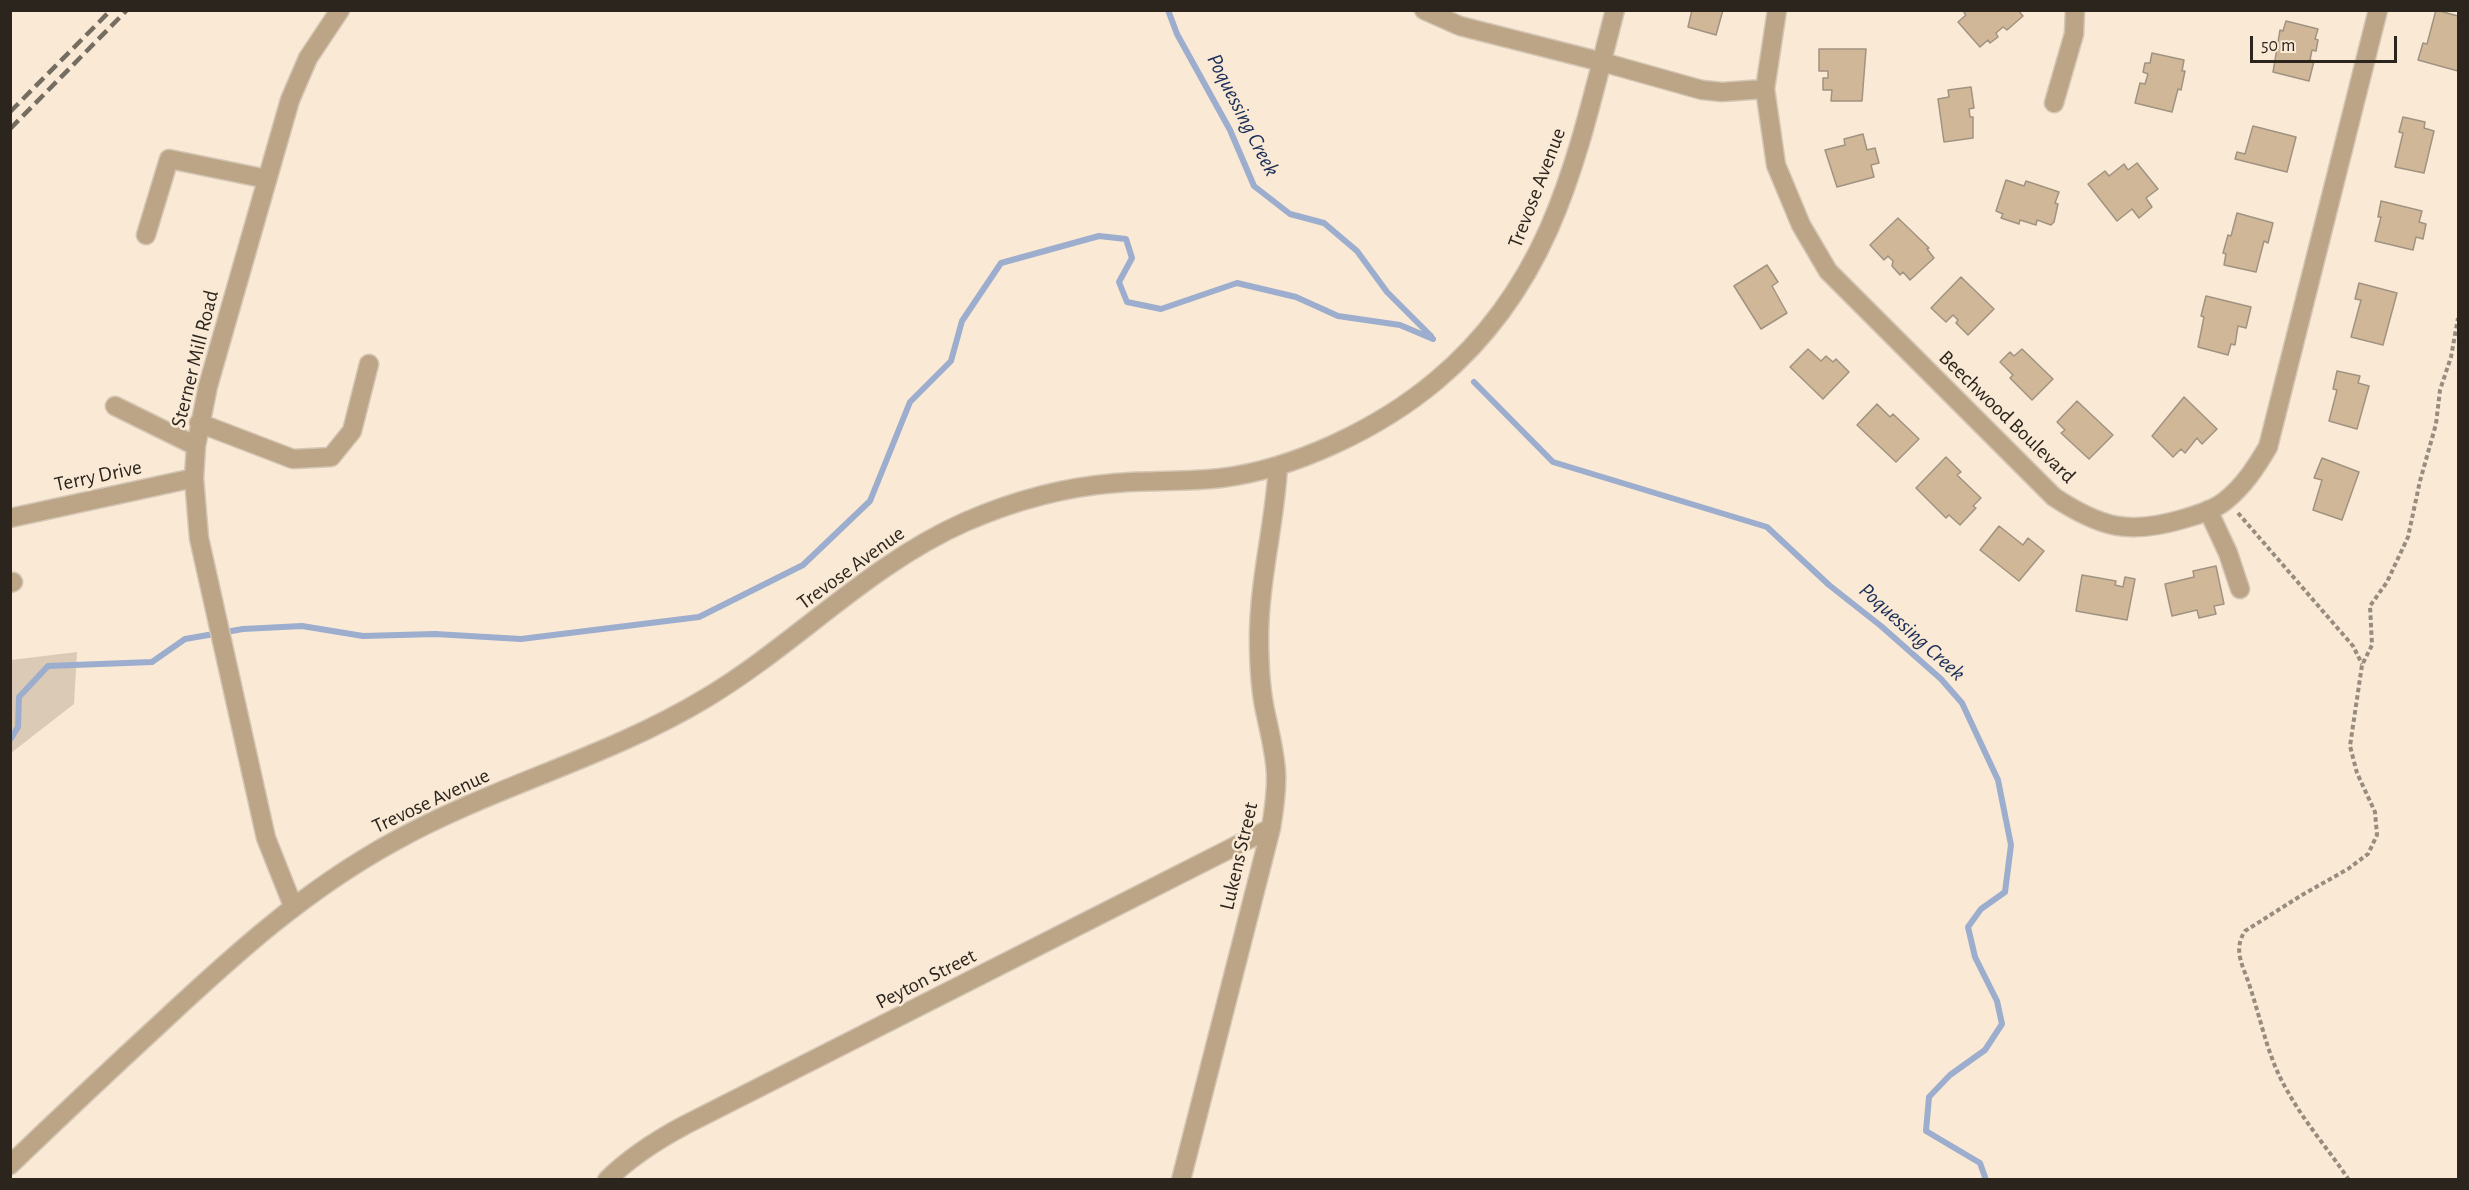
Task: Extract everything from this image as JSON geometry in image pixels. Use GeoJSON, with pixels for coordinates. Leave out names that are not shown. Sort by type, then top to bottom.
{"type":"FeatureCollection","features":[{"type":"Feature","properties":{"kind":"street","name":"Sterner Mill Road"},"geometry":{"type":"LineString","coordinates":[[293,906],[266,838],[198,538],[194,478],[199,423],[290,100],[308,58],[340,10]]}},
{"type":"Feature","properties":{"kind":"street"},"geometry":{"type":"LineString","coordinates":[[1424,10],[1461,26],[1702,90],[1722,92],[1764,89]]}},
{"type":"Feature","properties":{"kind":"street","name":"Trevose Avenue"},"geometry":{"type":"LineString","coordinates":[[10,1165],[249,942],[293,906],[344,871],[395,840],[448,814],[640,733],[702,701],[746,673],[846,595],[886,567],[962,523],[1023,501],[1086,486],[1222,478],[1278,466],[1322,450],[1390,414],[1437,380],[1469,350],[1514,296],[1546,238],[1578,152],[1615,10]]}},
{"type":"Feature","properties":{"kind":"street","name":"Beechwood Boulevard"},"geometry":{"type":"LineString","coordinates":[[1777,10],[1764,89],[1776,165],[1801,225],[1828,271],[2054,497],[2084,516],[2126,528],[2162,525],[2208,510],[2224,501],[2250,476],[2268,447],[2378,10]]}},
{"type":"Feature","properties":{"kind":"street"},"geometry":{"type":"LineString","coordinates":[[2054,103],[2074,34],[2075,10]]}},
{"type":"Feature","properties":{"kind":"street"},"geometry":{"type":"LineString","coordinates":[[146,235],[169,159],[267,179]]}},
{"type":"Feature","properties":{"kind":"street"},"geometry":{"type":"LineString","coordinates":[[199,423],[293,459],[331,457],[352,431],[369,364]]}},
{"type":"Feature","properties":{"kind":"street"},"geometry":{"type":"LineString","coordinates":[[115,406],[196,446]]}},
{"type":"Feature","properties":{"kind":"street","name":"Lukens Street"},"geometry":{"type":"LineString","coordinates":[[1181,1179],[1271,828],[1276,774],[1273,743],[1261,689],[1258,638],[1276,503],[1278,466]]}},
{"type":"Feature","properties":{"kind":"street","name":"Terry Drive"},"geometry":{"type":"LineString","coordinates":[[10,518],[194,478]]}},
{"type":"Feature","properties":{"kind":"street"},"geometry":{"type":"LineString","coordinates":[[2208,510],[2228,553],[2240,589]]}},
{"type":"Feature","properties":{"kind":"street","name":"Peyton Street"},"geometry":{"type":"LineString","coordinates":[[607,1179],[623,1164],[654,1142],[685,1125],[1271,828]]}},
{"type":"Feature","properties":{"kind":"path"},"geometry":{"type":"LineString","coordinates":[[2349,1179],[2287,1091],[2267,1046],[2250,987],[2241,968],[2238,951],[2239,939],[2245,931],[2348,869],[2368,854],[2377,835],[2375,813],[2357,773],[2350,746],[2362,665],[2372,645],[2370,606],[2387,582],[2408,537],[2420,481],[2436,424],[2440,390],[2451,357],[2458,318]]}},
{"type":"Feature","properties":{"kind":"path"},"geometry":{"type":"LineString","coordinates":[[2237,511],[2353,646],[2362,665]]}},
{"type":"Feature","properties":{"kind":"shaded area"},"geometry":{"type":"Polygon","coordinates":[[[77,652],[74,704],[11,753],[11,660],[77,652]]]}},
{"type":"Feature","properties":{"kind":"building"},"geometry":{"type":"Polygon","coordinates":[[[1692,10],[1723,10],[1716,35],[1688,27],[1692,10]]]}},
{"type":"Feature","properties":{"kind":"building"},"geometry":{"type":"Polygon","coordinates":[[[1967,10],[2018,10],[2023,16],[2007,30],[2003,27],[1996,33],[1998,37],[1990,43],[1988,40],[1980,47],[1958,22],[1966,15],[1964,13],[1967,10]]]}},
{"type":"Feature","properties":{"kind":"building"},"geometry":{"type":"Polygon","coordinates":[[[2436,10],[2458,16],[2458,71],[2418,60],[2423,43],[2427,44],[2436,10]]]}},
{"type":"Feature","properties":{"kind":"building"},"geometry":{"type":"Polygon","coordinates":[[[2286,21],[2318,29],[2315,39],[2318,40],[2316,51],[2312,50],[2310,60],[2314,61],[2309,81],[2273,72],[2280,30],[2283,31],[2286,21]]]}},
{"type":"Feature","properties":{"kind":"building"},"geometry":{"type":"Polygon","coordinates":[[[1819,49],[1866,49],[1862,101],[1831,101],[1832,90],[1823,90],[1823,78],[1828,78],[1828,71],[1819,71],[1819,49]]]}},
{"type":"Feature","properties":{"kind":"building"},"geometry":{"type":"Polygon","coordinates":[[[2152,53],[2184,60],[2182,71],[2185,71],[2181,90],[2178,89],[2172,112],[2135,103],[2140,83],[2145,84],[2148,74],[2143,72],[2145,63],[2150,63],[2152,53]]]}},
{"type":"Feature","properties":{"kind":"building"},"geometry":{"type":"Polygon","coordinates":[[[1971,87],[1974,108],[1969,109],[1970,117],[1973,117],[1973,138],[1944,142],[1938,99],[1949,97],[1948,90],[1971,87]]]}},
{"type":"Feature","properties":{"kind":"building"},"geometry":{"type":"Polygon","coordinates":[[[2403,117],[2425,122],[2424,128],[2434,131],[2424,173],[2395,167],[2403,133],[2399,132],[2403,117]]]}},
{"type":"Feature","properties":{"kind":"building"},"geometry":{"type":"Polygon","coordinates":[[[2253,126],[2296,137],[2287,172],[2235,159],[2237,152],[2245,154],[2253,126]]]}},
{"type":"Feature","properties":{"kind":"building"},"geometry":{"type":"Polygon","coordinates":[[[1863,134],[1867,150],[1875,148],[1879,163],[1871,165],[1874,177],[1837,187],[1825,150],[1845,145],[1844,139],[1863,134]]]}},
{"type":"Feature","properties":{"kind":"building"},"geometry":{"type":"Polygon","coordinates":[[[2137,163],[2158,189],[2146,198],[2152,207],[2139,218],[2132,209],[2117,221],[2088,184],[2105,171],[2109,176],[2124,164],[2128,170],[2137,163]]]}},
{"type":"Feature","properties":{"kind":"building"},"geometry":{"type":"Polygon","coordinates":[[[2006,180],[2024,186],[2026,181],[2059,192],[2055,203],[2058,204],[2054,222],[2051,225],[2037,220],[2036,225],[2020,220],[2019,224],[2001,218],[2003,214],[1996,211],[2006,180]]]}},
{"type":"Feature","properties":{"kind":"building"},"geometry":{"type":"Polygon","coordinates":[[[2381,201],[2422,211],[2419,222],[2426,224],[2423,239],[2416,237],[2413,250],[2375,241],[2381,217],[2378,217],[2381,201]]]}},
{"type":"Feature","properties":{"kind":"building"},"geometry":{"type":"Polygon","coordinates":[[[2237,213],[2273,223],[2268,243],[2264,241],[2256,272],[2224,265],[2226,254],[2223,253],[2228,235],[2231,236],[2237,213]]]}},
{"type":"Feature","properties":{"kind":"building"},"geometry":{"type":"Polygon","coordinates":[[[1898,218],[1929,248],[1927,249],[1934,258],[1910,280],[1903,272],[1900,275],[1892,266],[1893,261],[1888,256],[1884,260],[1870,245],[1898,218]]]}},
{"type":"Feature","properties":{"kind":"building"},"geometry":{"type":"Polygon","coordinates":[[[1767,265],[1778,282],[1772,286],[1787,313],[1761,329],[1734,286],[1767,265]]]}},
{"type":"Feature","properties":{"kind":"building"},"geometry":{"type":"Polygon","coordinates":[[[1961,277],[1994,309],[1968,335],[1956,323],[1958,320],[1953,315],[1946,322],[1931,308],[1961,277]]]}},
{"type":"Feature","properties":{"kind":"building"},"geometry":{"type":"Polygon","coordinates":[[[2359,283],[2397,293],[2383,345],[2351,337],[2361,300],[2355,299],[2359,283]]]}},
{"type":"Feature","properties":{"kind":"building"},"geometry":{"type":"Polygon","coordinates":[[[2206,296],[2251,307],[2246,328],[2238,326],[2235,345],[2231,344],[2228,355],[2198,347],[2204,317],[2201,316],[2206,296]]]}},
{"type":"Feature","properties":{"kind":"building"},"geometry":{"type":"Polygon","coordinates":[[[1808,349],[1821,361],[1826,356],[1833,362],[1836,359],[1849,372],[1823,399],[1790,367],[1808,349]]]}},
{"type":"Feature","properties":{"kind":"building"},"geometry":{"type":"Polygon","coordinates":[[[2022,349],[2053,379],[2032,400],[2010,378],[2013,375],[2000,362],[2010,352],[2014,356],[2022,349]]]}},
{"type":"Feature","properties":{"kind":"building"},"geometry":{"type":"Polygon","coordinates":[[[2337,371],[2360,376],[2358,383],[2369,386],[2357,429],[2329,421],[2337,390],[2333,389],[2337,371]]]}},
{"type":"Feature","properties":{"kind":"building"},"geometry":{"type":"Polygon","coordinates":[[[2184,397],[2217,429],[2202,444],[2197,438],[2185,453],[2181,449],[2173,457],[2152,436],[2184,397]]]}},
{"type":"Feature","properties":{"kind":"building"},"geometry":{"type":"Polygon","coordinates":[[[2077,401],[2113,435],[2089,459],[2061,433],[2065,430],[2057,422],[2077,401]]]}},
{"type":"Feature","properties":{"kind":"building"},"geometry":{"type":"Polygon","coordinates":[[[1877,404],[1890,417],[1893,414],[1919,439],[1896,462],[1857,425],[1877,404]]]}},
{"type":"Feature","properties":{"kind":"building"},"geometry":{"type":"Polygon","coordinates":[[[1946,457],[1961,472],[1957,475],[1981,498],[1973,506],[1976,508],[1960,525],[1949,515],[1946,518],[1916,488],[1946,457]]]}},
{"type":"Feature","properties":{"kind":"building"},"geometry":{"type":"Polygon","coordinates":[[[2322,458],[2359,472],[2342,520],[2313,510],[2322,480],[2314,478],[2322,458]]]}},
{"type":"Feature","properties":{"kind":"building"},"geometry":{"type":"Polygon","coordinates":[[[1999,526],[2023,545],[2028,538],[2044,551],[2019,581],[1980,550],[1999,526]]]}},
{"type":"Feature","properties":{"kind":"building"},"geometry":{"type":"Polygon","coordinates":[[[2216,566],[2224,604],[2214,606],[2216,614],[2199,618],[2197,610],[2172,616],[2165,584],[2194,577],[2193,571],[2216,566]]]}},
{"type":"Feature","properties":{"kind":"building"},"geometry":{"type":"Polygon","coordinates":[[[2082,575],[2116,581],[2115,585],[2123,587],[2125,577],[2135,579],[2127,620],[2076,611],[2082,575]]]}},
{"type":"Feature","properties":{"kind":"waterway","name":"Poquessing Creek"},"geometry":{"type":"LineString","coordinates":[[1168,10],[1177,34],[1230,130],[1254,186],[1290,214],[1324,223],[1357,251],[1387,292],[1431,336]]}},
{"type":"Feature","properties":{"kind":"waterway"},"geometry":{"type":"LineString","coordinates":[[10,740],[18,727],[19,697],[48,666],[152,662],[185,639],[243,629],[302,626],[363,636],[435,634],[521,639],[699,617],[803,565],[870,501],[910,402],[951,361],[962,321],[1001,263],[1099,236],[1126,239],[1132,258],[1119,282],[1127,302],[1161,309],[1237,283],[1296,297],[1338,316],[1400,325],[1433,339]]}},
{"type":"Feature","properties":{"kind":"waterway","name":"Poquessing Creek"},"geometry":{"type":"LineString","coordinates":[[1474,382],[1553,462],[1767,527],[1829,585],[1881,626],[1941,679],[1962,703],[1998,780],[2011,845],[2005,892],[1981,909],[1968,927],[1975,957],[1997,1001],[2002,1024],[1985,1050],[1950,1075],[1929,1097],[1926,1131],[1980,1163],[1986,1180]]}},
{"type":"Feature","properties":{"kind":"railway"},"geometry":{"type":"LineString","coordinates":[[10,112],[111,10]]}},
{"type":"Feature","properties":{"kind":"railway"},"geometry":{"type":"LineString","coordinates":[[10,129],[127,10]]}}]}
